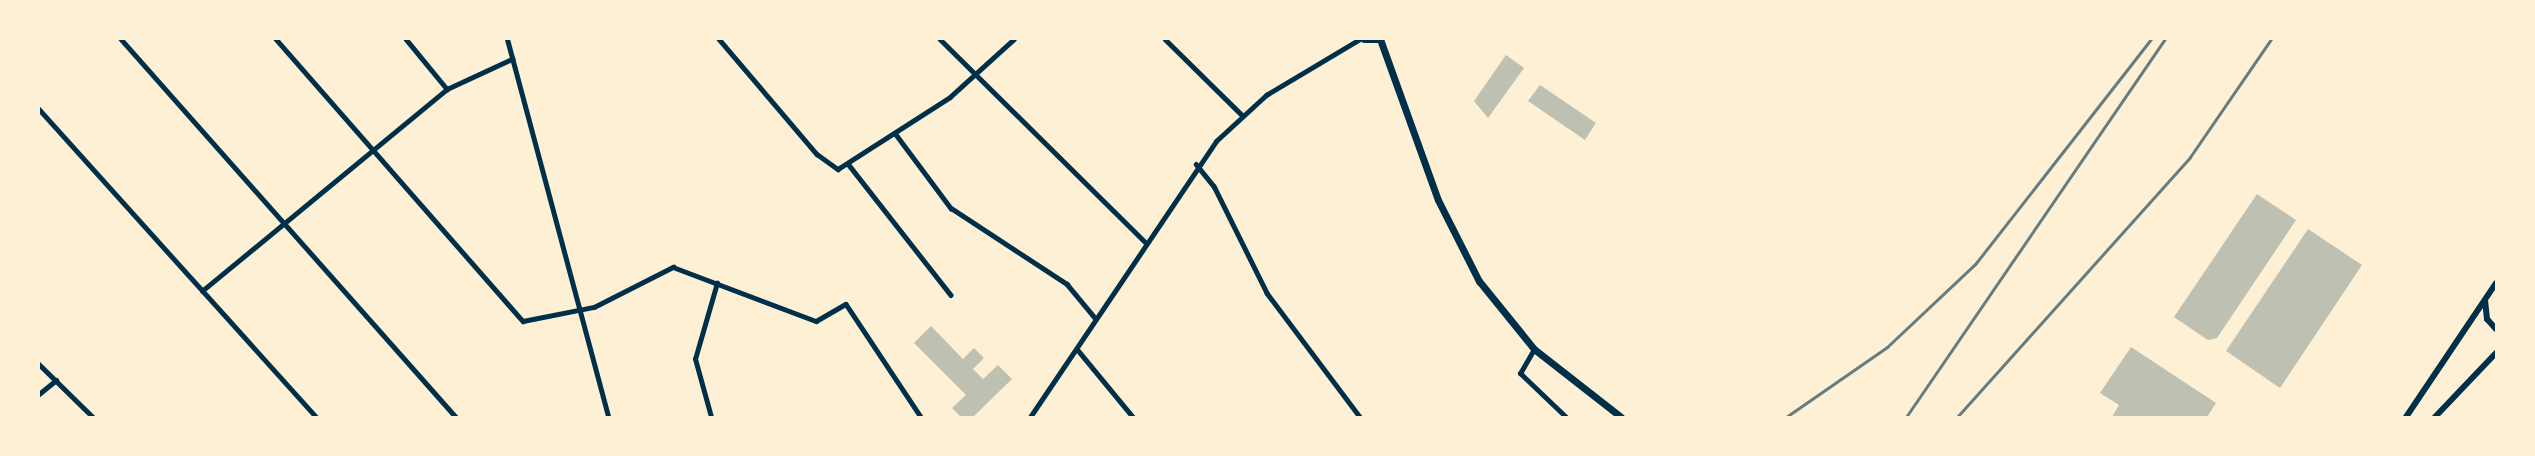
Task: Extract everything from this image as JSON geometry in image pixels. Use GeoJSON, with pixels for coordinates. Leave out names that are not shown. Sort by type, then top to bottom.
{"type":"FeatureCollection","features":[{"type":"Feature","properties":{"kind":"main road"},"geometry":{"type":"LineString","coordinates":[[1362,39],[1380,39],[1454,236],[1494,303],[1534,350],[1621,417]]}},
{"type":"Feature","properties":{"kind":"main road"},"geometry":{"type":"LineString","coordinates":[[2406,417],[2496,284]]}},
{"type":"Feature","properties":{"kind":"main road"},"geometry":{"type":"LineString","coordinates":[[2486,299],[2487,319],[2496,329]]}},
{"type":"Feature","properties":{"kind":"main road"},"geometry":{"type":"LineString","coordinates":[[2435,417],[2496,353]]}},
{"type":"Feature","properties":{"kind":"street"},"geometry":{"type":"LineString","coordinates":[[121,39],[456,417]]}},
{"type":"Feature","properties":{"kind":"street"},"geometry":{"type":"LineString","coordinates":[[276,39],[519,318],[528,322],[578,311],[667,267],[717,283],[816,321],[846,304],[921,417]]}},
{"type":"Feature","properties":{"kind":"street"},"geometry":{"type":"LineString","coordinates":[[406,39],[447,89]]}},
{"type":"Feature","properties":{"kind":"street"},"geometry":{"type":"LineString","coordinates":[[507,39],[608,417]]}},
{"type":"Feature","properties":{"kind":"street"},"geometry":{"type":"LineString","coordinates":[[720,39],[825,162],[836,169],[849,165],[976,75],[1014,39]]}},
{"type":"Feature","properties":{"kind":"street"},"geometry":{"type":"LineString","coordinates":[[940,39],[1145,242]]}},
{"type":"Feature","properties":{"kind":"street"},"geometry":{"type":"LineString","coordinates":[[1165,39],[1242,115]]}},
{"type":"Feature","properties":{"kind":"street"},"geometry":{"type":"LineString","coordinates":[[1030,417],[1077,349],[1196,165],[1242,115],[1362,39]]}},
{"type":"Feature","properties":{"kind":"street"},"geometry":{"type":"LineString","coordinates":[[202,291],[284,221],[447,89],[512,59]]}},
{"type":"Feature","properties":{"kind":"street"},"geometry":{"type":"LineString","coordinates":[[39,109],[316,417]]}},
{"type":"Feature","properties":{"kind":"street"},"geometry":{"type":"LineString","coordinates":[[895,133],[957,213],[1055,275],[1096,319]]}},
{"type":"Feature","properties":{"kind":"street"},"geometry":{"type":"LineString","coordinates":[[849,165],[951,295]]}},
{"type":"Feature","properties":{"kind":"street"},"geometry":{"type":"LineString","coordinates":[[1196,165],[1214,186],[1267,293],[1360,417]]}},
{"type":"Feature","properties":{"kind":"street"},"geometry":{"type":"LineString","coordinates":[[711,417],[695,359],[717,283]]}},
{"type":"Feature","properties":{"kind":"street"},"geometry":{"type":"LineString","coordinates":[[1077,349],[1133,417]]}},
{"type":"Feature","properties":{"kind":"street"},"geometry":{"type":"LineString","coordinates":[[1534,350],[1520,373],[1566,417]]}},
{"type":"Feature","properties":{"kind":"street"},"geometry":{"type":"LineString","coordinates":[[39,364],[93,417]]}},
{"type":"Feature","properties":{"kind":"street"},"geometry":{"type":"LineString","coordinates":[[39,394],[56,380]]}},
{"type":"Feature","properties":{"kind":"building"},"geometry":{"type":"Polygon","coordinates":[[[1506,55],[1524,68],[1488,118],[1474,101],[1506,55]]]}},
{"type":"Feature","properties":{"kind":"building"},"geometry":{"type":"Polygon","coordinates":[[[1540,85],[1596,123],[1585,140],[1528,101],[1540,85]]]}},
{"type":"Feature","properties":{"kind":"building"},"geometry":{"type":"Polygon","coordinates":[[[2257,194],[2296,220],[2217,338],[2208,340],[2174,317],[2257,194]]]}},
{"type":"Feature","properties":{"kind":"building"},"geometry":{"type":"Polygon","coordinates":[[[2308,229],[2362,265],[2280,388],[2226,351],[2308,229]]]}},
{"type":"Feature","properties":{"kind":"building"},"geometry":{"type":"Polygon","coordinates":[[[931,326],[963,359],[974,348],[984,358],[973,369],[983,379],[998,365],[1012,379],[973,417],[961,417],[952,408],[966,395],[914,343],[931,326]]]}},
{"type":"Feature","properties":{"kind":"building"},"geometry":{"type":"Polygon","coordinates":[[[2131,347],[2216,403],[2207,417],[2112,417],[2119,405],[2100,393],[2131,347]]]}},
{"type":"Feature","properties":{"kind":"railway"},"geometry":{"type":"LineString","coordinates":[[1786,417],[1887,347],[1976,263],[2151,39]]}},
{"type":"Feature","properties":{"kind":"railway"},"geometry":{"type":"LineString","coordinates":[[1906,417],[2165,39]]}},
{"type":"Feature","properties":{"kind":"railway"},"geometry":{"type":"LineString","coordinates":[[1957,417],[2190,157],[2271,39]]}}]}
